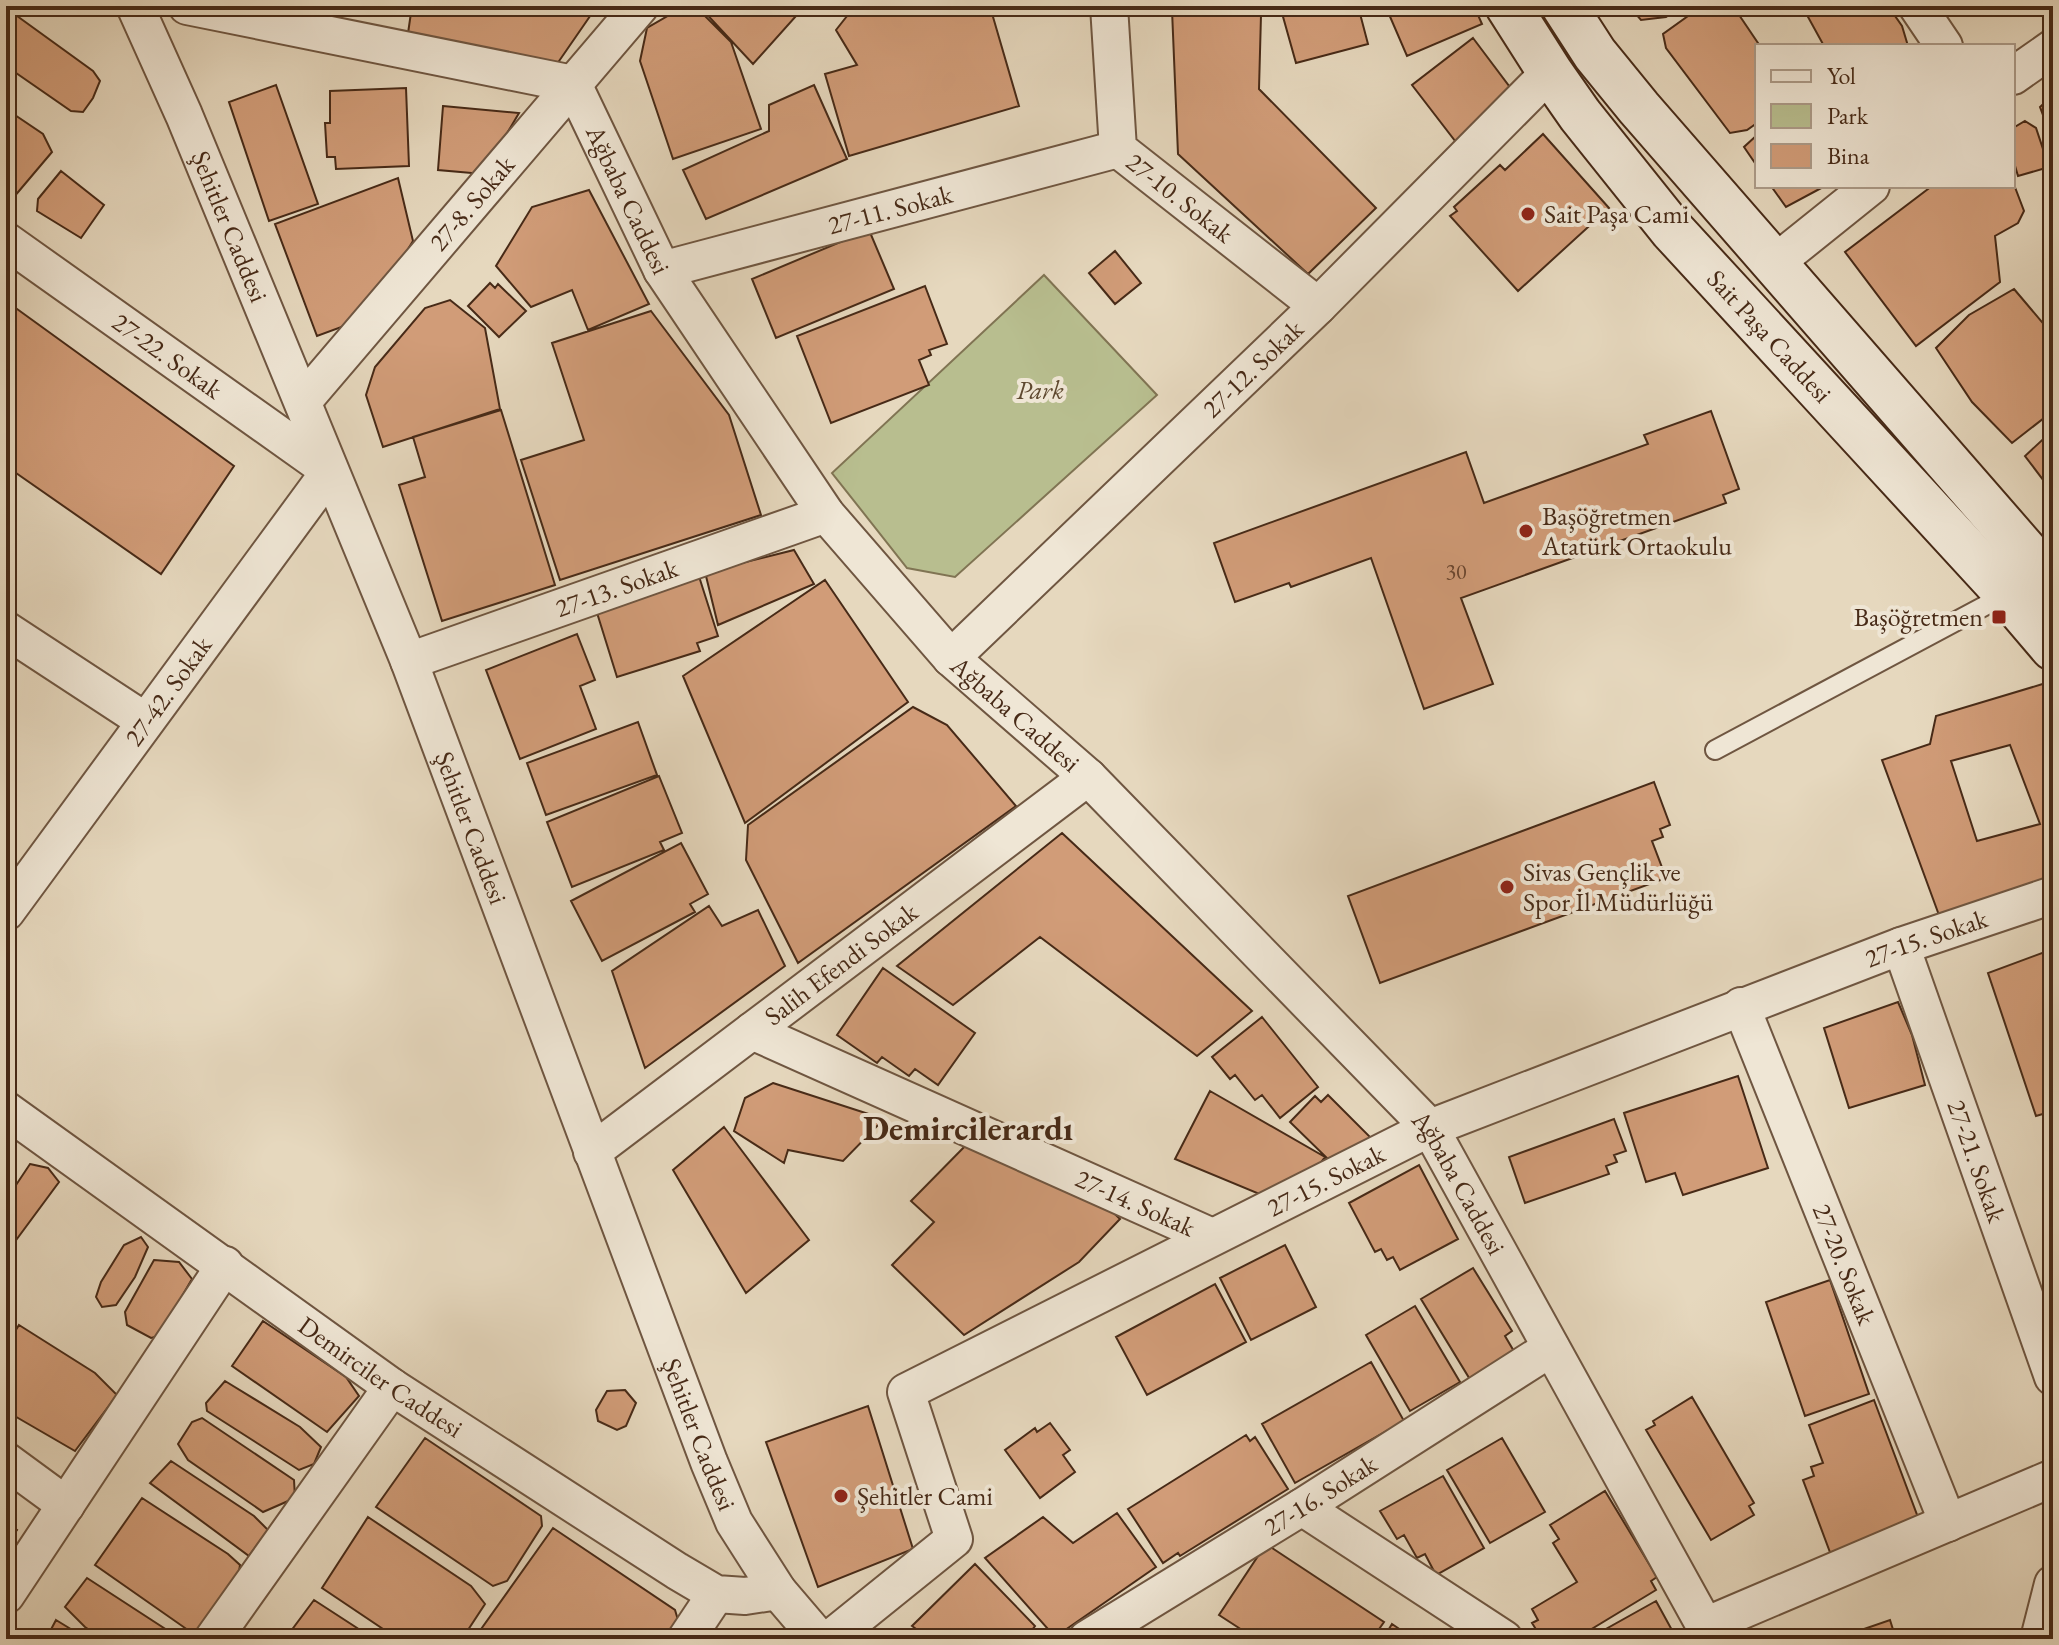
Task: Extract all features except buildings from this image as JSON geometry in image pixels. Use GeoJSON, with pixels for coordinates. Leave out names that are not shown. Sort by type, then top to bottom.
{"type":"FeatureCollection","features":[{"type":"Feature","properties":{"kind":"street","name":"Şehitler Caddesi"},"geometry":{"type":"LineString","coordinates":[[135,6],[184,115],[409,661],[734,1522],[778,1591],[819,1639]]}},
{"type":"Feature","properties":{"kind":"street"},"geometry":{"type":"LineString","coordinates":[[187,6],[573,84]]}},
{"type":"Feature","properties":{"kind":"street","name":"27-8. Sokak"},"geometry":{"type":"LineString","coordinates":[[303,401],[640,6]]}},
{"type":"Feature","properties":{"kind":"street","name":"27-10. Sokak"},"geometry":{"type":"LineString","coordinates":[[1109,6],[1118,149],[1318,306]]}},
{"type":"Feature","properties":{"kind":"street","name":"Sait Paşa Caddesi"},"geometry":{"type":"LineString","coordinates":[[1508,6],[1550,72],[1672,230],[2053,648]]}},
{"type":"Feature","properties":{"kind":"street","name":"Sait Paşa Caddesi"},"geometry":{"type":"LineString","coordinates":[[1564,6],[1617,82],[2053,583]]}},
{"type":"Feature","properties":{"kind":"street"},"geometry":{"type":"LineString","coordinates":[[1917,6],[1943,44]]}},
{"type":"Feature","properties":{"kind":"street"},"geometry":{"type":"LineString","coordinates":[[2015,75],[2053,48]]}},
{"type":"Feature","properties":{"kind":"street","name":"27-12. Sokak"},"geometry":{"type":"LineString","coordinates":[[951,658],[1318,306],[1550,72]]}},
{"type":"Feature","properties":{"kind":"street","name":"Ağbaba Caddesi"},"geometry":{"type":"LineString","coordinates":[[573,84],[662,270],[826,514],[951,658],[1088,777],[1430,1128],[1704,1632]]}},
{"type":"Feature","properties":{"kind":"street","name":"27-11. Sokak"},"geometry":{"type":"LineString","coordinates":[[662,270],[1118,149]]}},
{"type":"Feature","properties":{"kind":"street"},"geometry":{"type":"LineString","coordinates":[[1775,263],[1869,188]]}},
{"type":"Feature","properties":{"kind":"street","name":"27-22. Sokak"},"geometry":{"type":"LineString","coordinates":[[6,241],[330,471]]}},
{"type":"Feature","properties":{"kind":"street","name":"27-42. Sokak"},"geometry":{"type":"LineString","coordinates":[[6,912],[330,471]]}},
{"type":"Feature","properties":{"kind":"street","name":"27-13. Sokak"},"geometry":{"type":"LineString","coordinates":[[409,661],[826,514]]}},
{"type":"Feature","properties":{"kind":"street"},"geometry":{"type":"LineString","coordinates":[[6,630],[145,721]]}},
{"type":"Feature","properties":{"kind":"street","name":"Salih Efendi Sokak"},"geometry":{"type":"LineString","coordinates":[[592,1152],[1088,777]]}},
{"type":"Feature","properties":{"kind":"street","name":"27-15. Sokak"},"geometry":{"type":"LineString","coordinates":[[830,1639],[954,1539],[906,1392],[1430,1128],[1901,946],[2053,895]]}},
{"type":"Feature","properties":{"kind":"street","name":"27-21. Sokak"},"geometry":{"type":"LineString","coordinates":[[1901,946],[2053,1377]]}},
{"type":"Feature","properties":{"kind":"street","name":"27-20. Sokak"},"geometry":{"type":"LineString","coordinates":[[1741,1006],[1948,1523]]}},
{"type":"Feature","properties":{"kind":"street","name":"27-14. Sokak"},"geometry":{"type":"LineString","coordinates":[[752,1031],[1212,1237]]}},
{"type":"Feature","properties":{"kind":"street","name":"Demirciler Caddesi"},"geometry":{"type":"LineString","coordinates":[[6,1110],[392,1387],[716,1594]]}},
{"type":"Feature","properties":{"kind":"street"},"geometry":{"type":"LineString","coordinates":[[6,1595],[225,1265]]}},
{"type":"Feature","properties":{"kind":"street","name":"27-16. Sokak"},"geometry":{"type":"LineString","coordinates":[[1087,1639],[1302,1507],[1551,1348]]}},
{"type":"Feature","properties":{"kind":"street"},"geometry":{"type":"LineString","coordinates":[[213,1639],[392,1387]]}},
{"type":"Feature","properties":{"kind":"street"},"geometry":{"type":"LineString","coordinates":[[6,1461],[66,1505]]}},
{"type":"Feature","properties":{"kind":"street"},"geometry":{"type":"LineString","coordinates":[[1704,1632],[2053,1478]]}},
{"type":"Feature","properties":{"kind":"street"},"geometry":{"type":"LineString","coordinates":[[1302,1507],[1504,1639]]}},
{"type":"Feature","properties":{"kind":"street"},"geometry":{"type":"LineString","coordinates":[[2039,1639],[2053,1584]]}},
{"type":"Feature","properties":{"kind":"street"},"geometry":{"type":"LineString","coordinates":[[686,1639],[716,1594],[745,1596],[778,1591]]}},
{"type":"Feature","properties":{"kind":"lane"},"geometry":{"type":"LineString","coordinates":[[1715,750],[2007,594]]}},
{"type":"Feature","properties":{"kind":"green space","name":"Park"},"geometry":{"type":"Polygon","coordinates":[[[1044,275],[1157,395],[955,577],[907,568],[832,473],[1044,275]]]}},
{"type":"Feature","properties":{"kind":"place","name":"Sait Paşa Cami"},"geometry":{"type":"Point","coordinates":[1528,214]}},
{"type":"Feature","properties":{"kind":"place","name":"Başöğretmen Atatürk Ortaokulu"},"geometry":{"type":"Point","coordinates":[1526,531]}},
{"type":"Feature","properties":{"kind":"place","name":"Başöğretmen"},"geometry":{"type":"Point","coordinates":[1999,617]}},
{"type":"Feature","properties":{"kind":"place","name":"Sivas Gençlik ve Spor İl Müdürlüğü"},"geometry":{"type":"Point","coordinates":[1507,887]}},
{"type":"Feature","properties":{"kind":"place","name":"Şehitler Cami"},"geometry":{"type":"Point","coordinates":[841,1496]}},
{"type":"Feature","properties":{"kind":"district","name":"Demircilerardı"},"geometry":{"type":"Point","coordinates":[968,1128]}}]}
